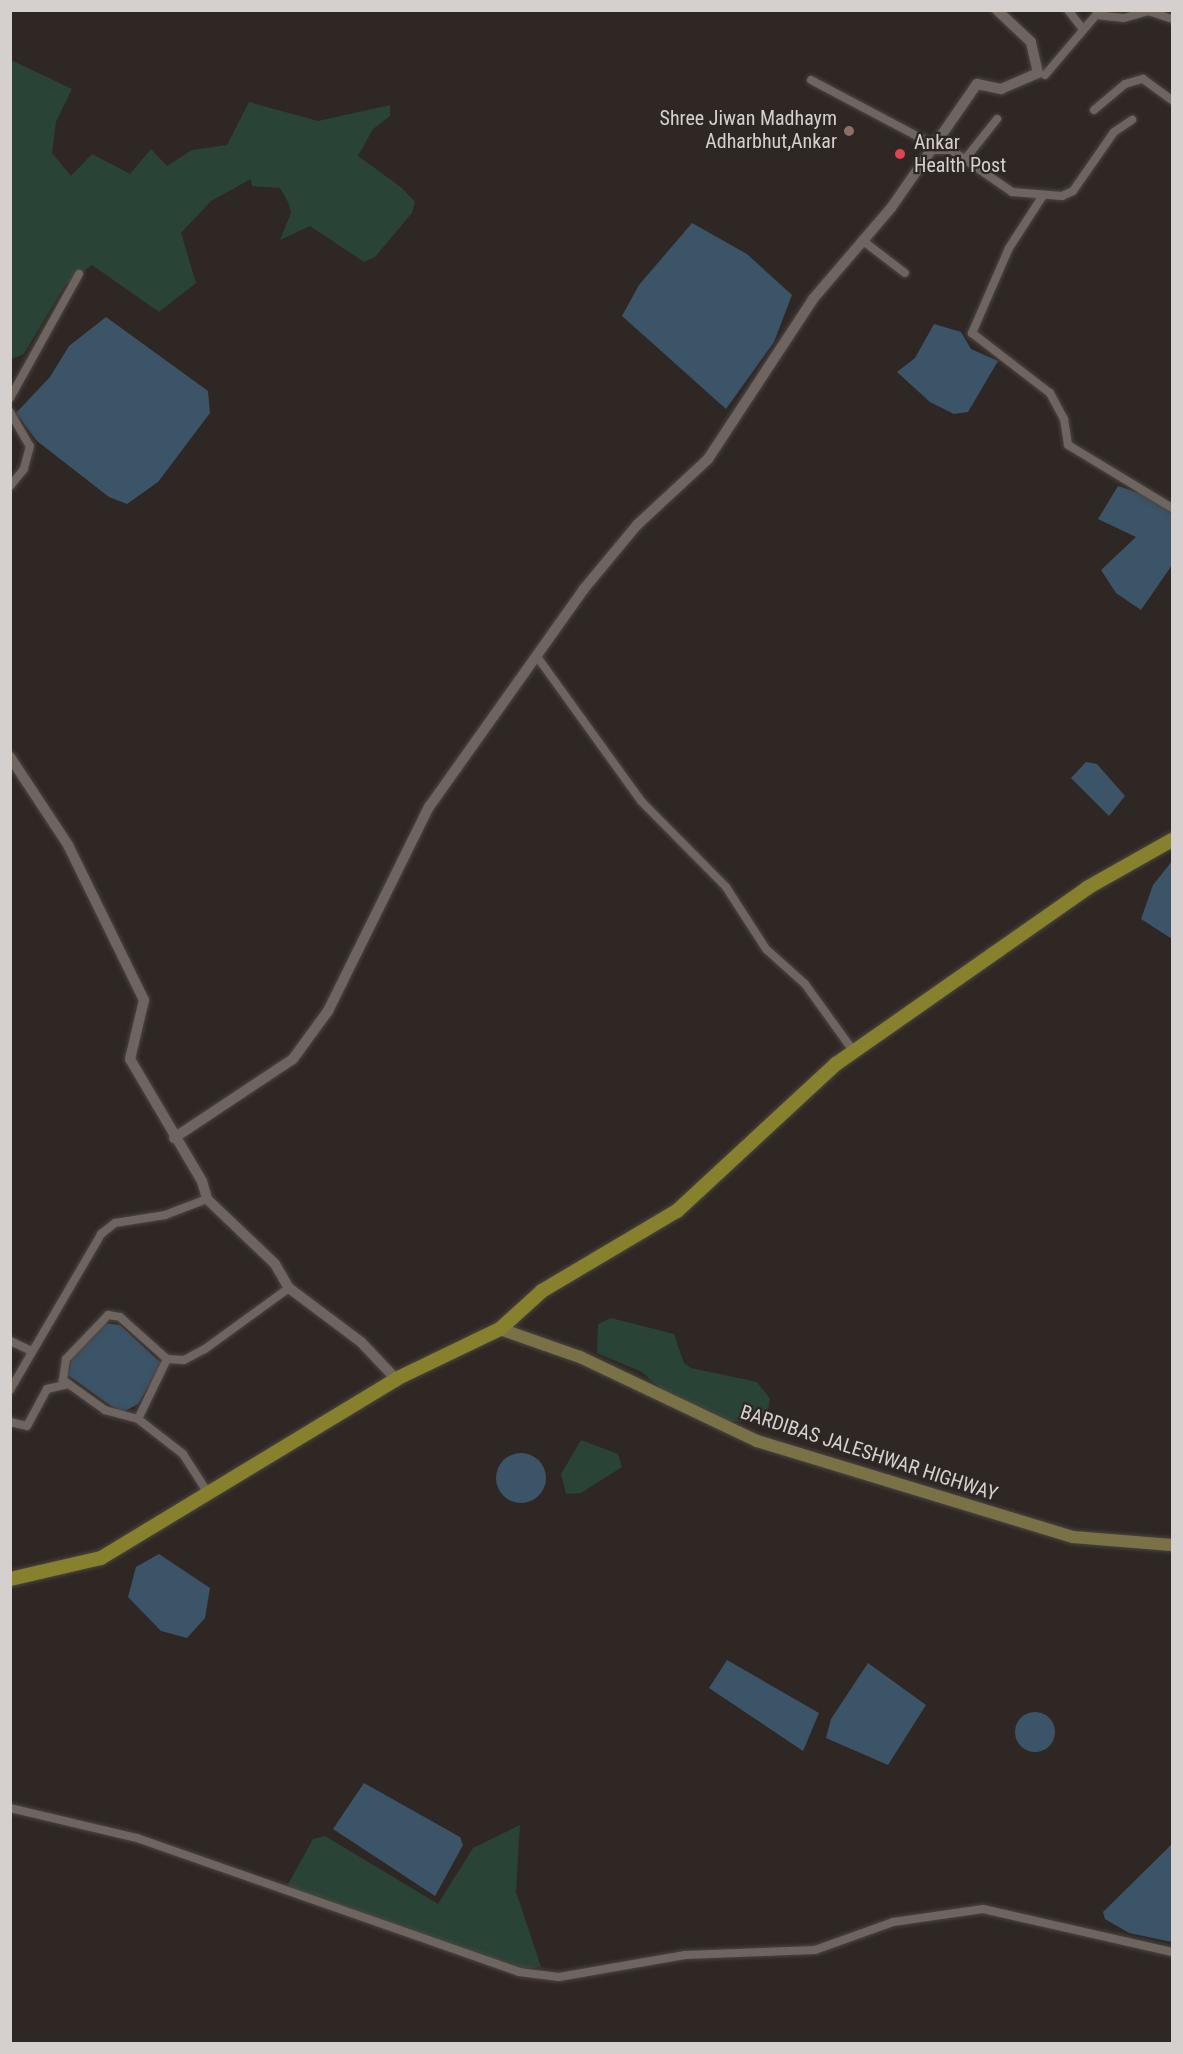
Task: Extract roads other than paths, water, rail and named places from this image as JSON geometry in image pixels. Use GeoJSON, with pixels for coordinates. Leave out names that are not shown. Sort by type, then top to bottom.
{"type":"FeatureCollection","features":[{"type":"Feature","properties":{"kind":"main road"},"geometry":{"type":"LineString","coordinates":[[10,1579],[101,1558],[396,1379],[500,1329],[542,1291],[677,1211],[854,1052],[1088,888],[1173,840]]}},
{"type":"Feature","properties":{"kind":"main road","name":"BARDIBAS JALESHWAR HIGHWAY"},"geometry":{"type":"LineString","coordinates":[[500,1329],[580,1357],[757,1441],[1073,1537],[1173,1545]]}},
{"type":"Feature","properties":{"kind":"street"},"geometry":{"type":"LineString","coordinates":[[174,1138],[293,1059],[328,1011],[429,807],[495,708],[538,658],[607,558],[708,459],[813,299],[933,148],[977,84],[1001,88],[1038,73],[1031,42],[997,10]]}},
{"type":"Feature","properties":{"kind":"street"},"geometry":{"type":"LineString","coordinates":[[1068,10],[1082,28]]}},
{"type":"Feature","properties":{"kind":"street"},"geometry":{"type":"LineString","coordinates":[[1044,75],[1082,28],[1096,15],[1124,18],[1148,11],[1173,19]]}},
{"type":"Feature","properties":{"kind":"street"},"geometry":{"type":"LineString","coordinates":[[1094,110],[1125,84],[1143,79],[1173,100]]}},
{"type":"Feature","properties":{"kind":"street"},"geometry":{"type":"LineString","coordinates":[[811,80],[933,148],[951,150],[966,158],[1012,192],[1042,197],[1073,191],[1114,132],[1132,120]]}},
{"type":"Feature","properties":{"kind":"street"},"geometry":{"type":"LineString","coordinates":[[966,158],[997,119]]}},
{"type":"Feature","properties":{"kind":"street"},"geometry":{"type":"LineString","coordinates":[[1042,197],[1009,249],[972,333],[1050,393],[1064,418],[1068,445],[1173,507]]}},
{"type":"Feature","properties":{"kind":"street"},"geometry":{"type":"LineString","coordinates":[[862,240],[905,273]]}},
{"type":"Feature","properties":{"kind":"street"},"geometry":{"type":"LineString","coordinates":[[10,398],[79,274]]}},
{"type":"Feature","properties":{"kind":"street"},"geometry":{"type":"LineString","coordinates":[[10,412],[30,446],[24,469],[10,486]]}},
{"type":"Feature","properties":{"kind":"street"},"geometry":{"type":"LineString","coordinates":[[538,658],[641,801],[726,887],[766,949],[805,984],[854,1052]]}},
{"type":"Feature","properties":{"kind":"street"},"geometry":{"type":"LineString","coordinates":[[10,757],[68,845],[144,1000],[130,1059],[174,1138],[202,1181],[207,1199],[276,1264],[289,1288],[361,1342],[396,1379]]}},
{"type":"Feature","properties":{"kind":"street"},"geometry":{"type":"LineString","coordinates":[[10,1390],[101,1234],[115,1223],[165,1215],[207,1199]]}},
{"type":"Feature","properties":{"kind":"street"},"geometry":{"type":"LineString","coordinates":[[208,1493],[183,1454],[138,1419],[105,1410],[63,1380],[66,1359],[108,1315],[120,1317],[167,1359],[184,1360],[263,1312],[289,1288]]}},
{"type":"Feature","properties":{"kind":"street"},"geometry":{"type":"LineString","coordinates":[[10,1341],[31,1351]]}},
{"type":"Feature","properties":{"kind":"street"},"geometry":{"type":"LineString","coordinates":[[138,1419],[167,1359]]}},
{"type":"Feature","properties":{"kind":"street"},"geometry":{"type":"LineString","coordinates":[[10,1422],[27,1426],[47,1389],[68,1384]]}},
{"type":"Feature","properties":{"kind":"street"},"geometry":{"type":"LineString","coordinates":[[10,1808],[137,1839],[519,1972],[559,1977],[686,1955],[815,1950],[893,1922],[983,1909],[1173,1952]]}},
{"type":"Feature","properties":{"kind":"water"},"geometry":{"type":"Polygon","coordinates":[[[692,223],[747,254],[792,295],[774,342],[726,409],[622,316],[639,285],[692,223]]]}},
{"type":"Feature","properties":{"kind":"water"},"geometry":{"type":"Polygon","coordinates":[[[106,317],[208,391],[210,413],[158,482],[127,504],[109,497],[37,441],[16,413],[50,377],[69,346],[106,317]]]}},
{"type":"Feature","properties":{"kind":"water"},"geometry":{"type":"Polygon","coordinates":[[[934,324],[961,332],[971,349],[998,361],[968,412],[954,414],[930,402],[897,372],[915,358],[934,324]]]}},
{"type":"Feature","properties":{"kind":"water"},"geometry":{"type":"Polygon","coordinates":[[[1118,486],[1154,498],[1172,514],[1172,565],[1141,610],[1116,593],[1101,570],[1136,537],[1098,519],[1118,486]]]}},
{"type":"Feature","properties":{"kind":"water"},"geometry":{"type":"Polygon","coordinates":[[[1086,762],[1097,764],[1125,796],[1109,816],[1071,778],[1086,762]]]}},
{"type":"Feature","properties":{"kind":"water"},"geometry":{"type":"Polygon","coordinates":[[[1172,861],[1172,939],[1141,919],[1153,885],[1172,861]]]}},
{"type":"Feature","properties":{"kind":"water"},"geometry":{"type":"Polygon","coordinates":[[[103,1323],[120,1325],[162,1364],[138,1404],[121,1413],[68,1375],[71,1360],[103,1323]]]}},
{"type":"Feature","properties":{"kind":"water"},"geometry":{"type":"Polygon","coordinates":[[[516,1453],[526,1453],[539,1460],[546,1473],[546,1483],[539,1496],[526,1503],[516,1503],[507,1499],[500,1492],[496,1483],[496,1473],[500,1464],[507,1457],[516,1453]]]}},
{"type":"Feature","properties":{"kind":"water"},"geometry":{"type":"Polygon","coordinates":[[[159,1554],[210,1588],[205,1618],[187,1638],[161,1631],[128,1597],[136,1567],[159,1554]]]}},
{"type":"Feature","properties":{"kind":"water"},"geometry":{"type":"Polygon","coordinates":[[[727,1660],[819,1713],[803,1751],[709,1688],[727,1660]]]}},
{"type":"Feature","properties":{"kind":"water"},"geometry":{"type":"Polygon","coordinates":[[[868,1663],[926,1705],[888,1765],[826,1738],[831,1719],[868,1663]]]}},
{"type":"Feature","properties":{"kind":"water"},"geometry":{"type":"Polygon","coordinates":[[[1035,1712],[1049,1718],[1055,1732],[1049,1746],[1035,1752],[1021,1746],[1015,1732],[1021,1718],[1035,1712]]]}},
{"type":"Feature","properties":{"kind":"water"},"geometry":{"type":"Polygon","coordinates":[[[364,1783],[460,1837],[463,1845],[435,1896],[333,1829],[364,1783]]]}},
{"type":"Feature","properties":{"kind":"water"},"geometry":{"type":"Polygon","coordinates":[[[1172,1844],[1172,1942],[1129,1933],[1105,1919],[1103,1912],[1172,1844]]]}},
{"type":"Feature","properties":{"kind":"place","name":"Shree Jiwan Madhaym Adharbhut,Ankar"},"geometry":{"type":"Point","coordinates":[849,131]}},
{"type":"Feature","properties":{"kind":"place","name":"Ankar Health Post"},"geometry":{"type":"Point","coordinates":[900,154]}}]}
